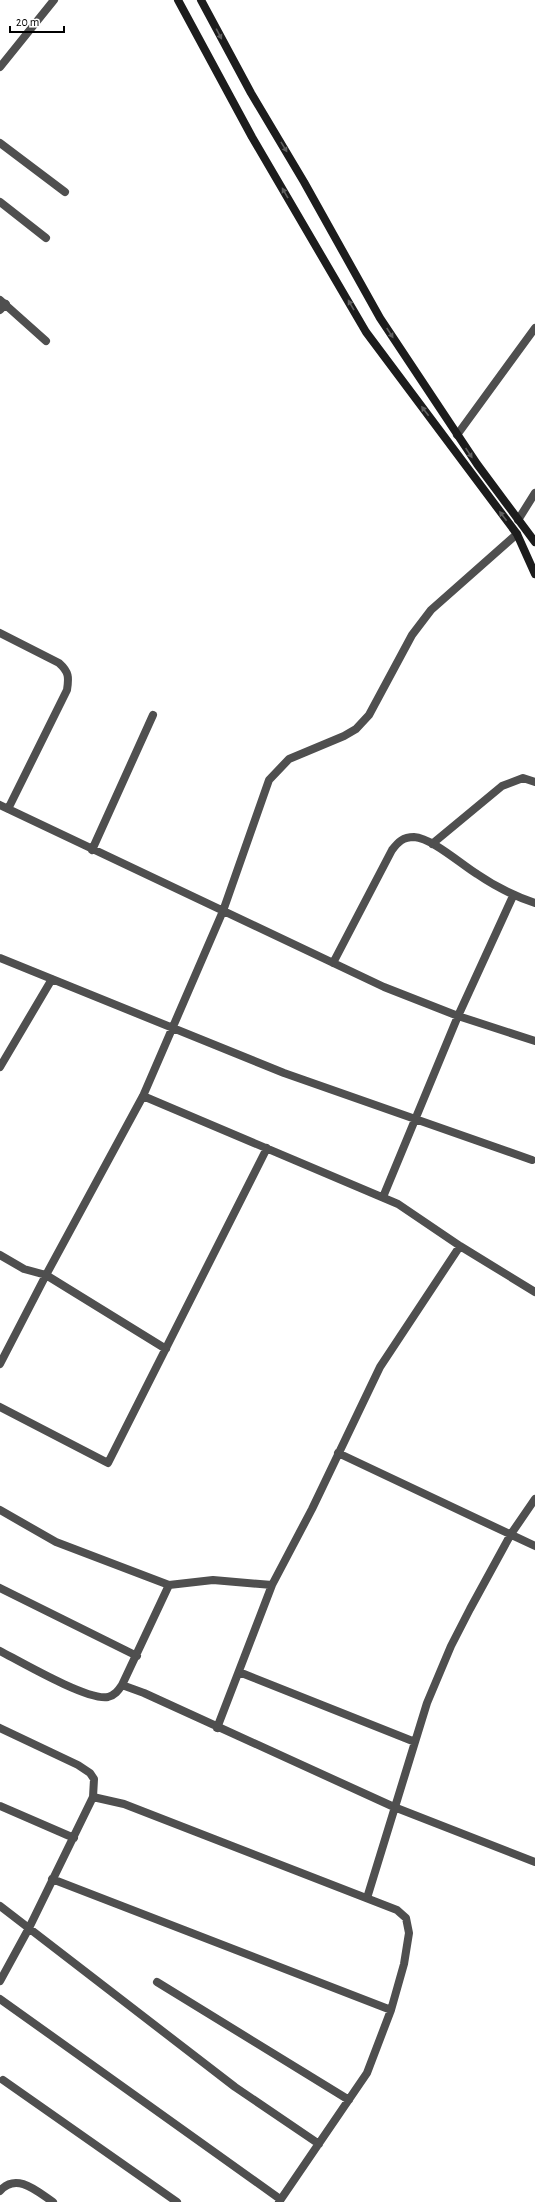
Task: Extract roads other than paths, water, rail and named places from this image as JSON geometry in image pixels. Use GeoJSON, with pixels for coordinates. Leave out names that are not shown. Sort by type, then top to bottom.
{"type":"FeatureCollection","features":[{"type":"Feature","properties":{"kind":"main road"},"geometry":{"type":"LineString","coordinates":[[178,0],[252,137],[366,332],[517,534],[535,574]]}},
{"type":"Feature","properties":{"kind":"main road"},"geometry":{"type":"LineString","coordinates":[[201,0],[251,93],[304,182],[380,318],[457,434],[535,542]]}},
{"type":"Feature","properties":{"kind":"street"},"geometry":{"type":"LineString","coordinates":[[0,67],[54,0]]}},
{"type":"Feature","properties":{"kind":"street"},"geometry":{"type":"LineString","coordinates":[[0,143],[65,192]]}},
{"type":"Feature","properties":{"kind":"street"},"geometry":{"type":"LineString","coordinates":[[0,202],[46,238]]}},
{"type":"Feature","properties":{"kind":"street"},"geometry":{"type":"LineString","coordinates":[[2,305],[46,341]]}},
{"type":"Feature","properties":{"kind":"street"},"geometry":{"type":"LineString","coordinates":[[457,434],[535,328]]}},
{"type":"Feature","properties":{"kind":"street"},"geometry":{"type":"LineString","coordinates":[[518,520],[535,493]]}},
{"type":"Feature","properties":{"kind":"street"},"geometry":{"type":"LineString","coordinates":[[0,1364],[3,1350],[46,1275],[143,1096],[223,911],[269,780],[289,758],[344,736],[362,723],[369,715],[412,635],[431,610],[517,534]]}},
{"type":"Feature","properties":{"kind":"street"},"geometry":{"type":"LineString","coordinates":[[0,633],[59,663],[67,670],[69,678],[67,690],[4,807],[384,987],[458,1016],[535,1041]]}},
{"type":"Feature","properties":{"kind":"street"},"geometry":{"type":"LineString","coordinates":[[92,850],[153,715]]}},
{"type":"Feature","properties":{"kind":"street"},"geometry":{"type":"LineString","coordinates":[[432,844],[502,786],[523,778],[535,782]]}},
{"type":"Feature","properties":{"kind":"street"},"geometry":{"type":"LineString","coordinates":[[333,964],[397,842],[404,838],[416,837],[432,844],[513,896],[535,903]]}},
{"type":"Feature","properties":{"kind":"street"},"geometry":{"type":"LineString","coordinates":[[383,1197],[458,1016],[513,896]]}},
{"type":"Feature","properties":{"kind":"street"},"geometry":{"type":"LineString","coordinates":[[0,958],[284,1073],[416,1118],[532,1160]]}},
{"type":"Feature","properties":{"kind":"street"},"geometry":{"type":"LineString","coordinates":[[0,1067],[52,979]]}},
{"type":"Feature","properties":{"kind":"street"},"geometry":{"type":"LineString","coordinates":[[143,1096],[398,1204],[460,1246],[535,1292]]}},
{"type":"Feature","properties":{"kind":"street"},"geometry":{"type":"LineString","coordinates":[[0,1407],[108,1463],[267,1148]]}},
{"type":"Feature","properties":{"kind":"street"},"geometry":{"type":"LineString","coordinates":[[217,1728],[272,1585],[312,1509],[380,1367],[460,1246]]}},
{"type":"Feature","properties":{"kind":"street"},"geometry":{"type":"LineString","coordinates":[[0,1255],[24,1268],[46,1275],[166,1349]]}},
{"type":"Feature","properties":{"kind":"street"},"geometry":{"type":"LineString","coordinates":[[338,1453],[535,1546]]}},
{"type":"Feature","properties":{"kind":"street"},"geometry":{"type":"LineString","coordinates":[[367,1898],[427,1703],[451,1646],[511,1534],[535,1499]]}},
{"type":"Feature","properties":{"kind":"street"},"geometry":{"type":"LineString","coordinates":[[0,1510],[56,1542],[169,1585],[213,1580],[272,1585]]}},
{"type":"Feature","properties":{"kind":"street"},"geometry":{"type":"LineString","coordinates":[[0,1651],[81,1692],[95,1696],[110,1697],[117,1693],[122,1685],[169,1585]]}},
{"type":"Feature","properties":{"kind":"street"},"geometry":{"type":"LineString","coordinates":[[0,1588],[136,1656]]}},
{"type":"Feature","properties":{"kind":"street"},"geometry":{"type":"LineString","coordinates":[[239,1672],[415,1742]]}},
{"type":"Feature","properties":{"kind":"street"},"geometry":{"type":"LineString","coordinates":[[122,1685],[144,1693],[217,1728],[394,1807],[535,1862]]}},
{"type":"Feature","properties":{"kind":"street"},"geometry":{"type":"LineString","coordinates":[[0,1728],[78,1765],[90,1773],[94,1779],[93,1797],[74,1838],[52,1879],[29,1928],[0,1981]]}},
{"type":"Feature","properties":{"kind":"street"},"geometry":{"type":"LineString","coordinates":[[0,1999],[279,2201],[367,2073],[391,2010],[404,1964],[409,1933],[406,1918],[397,1910],[124,1804],[93,1797]]}},
{"type":"Feature","properties":{"kind":"street"},"geometry":{"type":"LineString","coordinates":[[0,1806],[74,1838]]}},
{"type":"Feature","properties":{"kind":"street"},"geometry":{"type":"LineString","coordinates":[[52,1879],[391,2010]]}},
{"type":"Feature","properties":{"kind":"street"},"geometry":{"type":"LineString","coordinates":[[0,1906],[234,2087],[319,2144]]}},
{"type":"Feature","properties":{"kind":"street"},"geometry":{"type":"LineString","coordinates":[[157,1982],[349,2100]]}},
{"type":"Feature","properties":{"kind":"street"},"geometry":{"type":"LineString","coordinates":[[3,2080],[177,2202]]}},
{"type":"Feature","properties":{"kind":"street"},"geometry":{"type":"LineString","coordinates":[[0,2190],[6,2184],[14,2182],[34,2189],[53,2202]]}}]}
